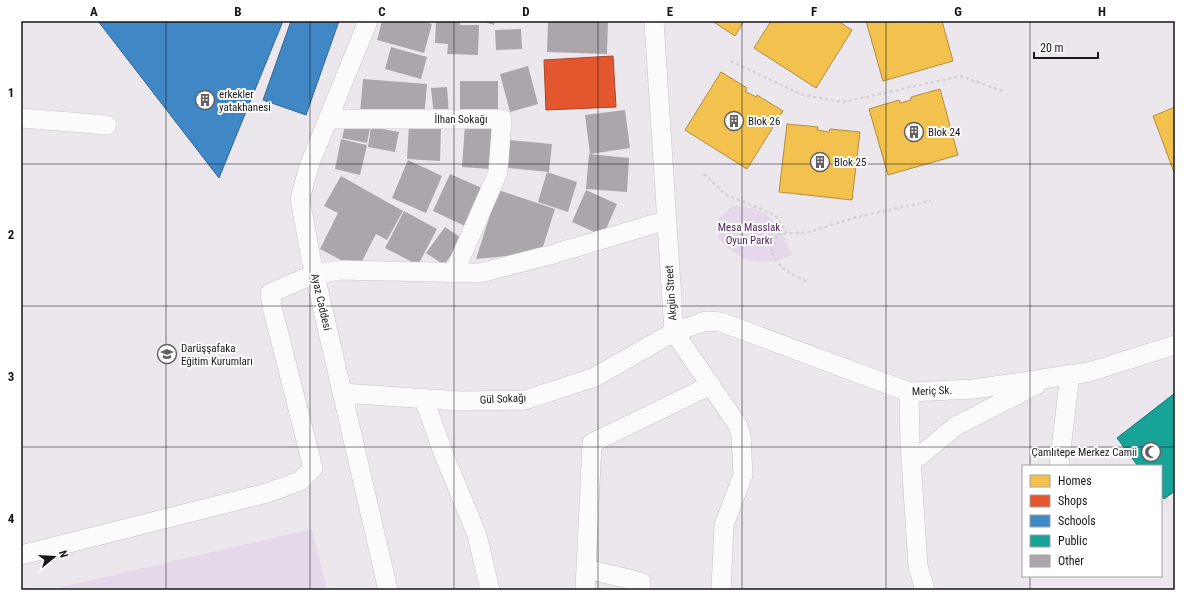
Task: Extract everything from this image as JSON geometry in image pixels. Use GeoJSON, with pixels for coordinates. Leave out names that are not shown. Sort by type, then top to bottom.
{"type":"FeatureCollection","features":[{"type":"Feature","properties":{"kind":"street","name":"Ayaz Caddesi"},"geometry":{"type":"LineString","coordinates":[[368,21],[309,166],[300,199],[315,274],[388,590]]}},
{"type":"Feature","properties":{"kind":"street","name":"Akgün Street"},"geometry":{"type":"LineString","coordinates":[[654,21],[674,332],[737,424],[742,435],[743,475],[724,525],[721,590]]}},
{"type":"Feature","properties":{"kind":"street"},"geometry":{"type":"LineString","coordinates":[[21,118],[107,125]]}},
{"type":"Feature","properties":{"kind":"street","name":"İlhan Sokağı"},"geometry":{"type":"LineString","coordinates":[[328,118],[502,119],[498,172],[454,273]]}},
{"type":"Feature","properties":{"kind":"street"},"geometry":{"type":"LineString","coordinates":[[21,555],[267,493],[300,481],[313,468],[273,311],[270,293],[315,274],[340,270],[480,273],[550,255],[666,220]]}},
{"type":"Feature","properties":{"kind":"street","name":"Meriç Sk."},"geometry":{"type":"LineString","coordinates":[[674,332],[706,321],[721,322],[909,392],[974,389],[1090,372],[1175,345]]}},
{"type":"Feature","properties":{"kind":"street","name":"Gül Sokağı"},"geometry":{"type":"LineString","coordinates":[[342,393],[459,401],[525,400],[595,376],[674,332]]}},
{"type":"Feature","properties":{"kind":"street"},"geometry":{"type":"LineString","coordinates":[[1060,465],[1070,374]]}},
{"type":"Feature","properties":{"kind":"street"},"geometry":{"type":"LineString","coordinates":[[911,463],[956,426],[1052,377]]}},
{"type":"Feature","properties":{"kind":"street"},"geometry":{"type":"LineString","coordinates":[[585,590],[592,443],[711,385]]}},
{"type":"Feature","properties":{"kind":"street"},"geometry":{"type":"LineString","coordinates":[[909,392],[911,463],[918,566],[925,590]]}},
{"type":"Feature","properties":{"kind":"street"},"geometry":{"type":"LineString","coordinates":[[424,399],[444,455],[476,535],[490,590]]}},
{"type":"Feature","properties":{"kind":"street"},"geometry":{"type":"LineString","coordinates":[[587,569],[641,582],[641,590]]}},
{"type":"Feature","properties":{"kind":"path"},"geometry":{"type":"LineString","coordinates":[[731,61],[803,95],[843,102],[961,76],[1005,92]]}},
{"type":"Feature","properties":{"kind":"path"},"geometry":{"type":"LineString","coordinates":[[704,174],[725,194],[775,215],[787,234]]}},
{"type":"Feature","properties":{"kind":"path"},"geometry":{"type":"LineString","coordinates":[[806,281],[787,272],[778,263],[771,252],[777,234],[809,232],[858,217],[931,201]]}},
{"type":"Feature","properties":{"kind":"green space","name":"Mesa Masslak Oyun Parkı"},"geometry":{"type":"Polygon","coordinates":[[[732,206],[756,209],[771,218],[777,225],[792,255],[770,262],[761,262],[743,258],[734,253],[718,238],[718,220],[732,206]]]}},
{"type":"Feature","properties":{"kind":"green space"},"geometry":{"type":"Polygon","coordinates":[[[312,529],[327,590],[49,590],[312,529]]]}},
{"type":"Feature","properties":{"kind":"building: Homes"},"geometry":{"type":"Polygon","coordinates":[[[712,21],[744,21],[735,36],[712,21]]]}},
{"type":"Feature","properties":{"kind":"building: Homes"},"geometry":{"type":"Polygon","coordinates":[[[771,21],[838,21],[852,30],[816,88],[754,48],[771,21]]]}},
{"type":"Feature","properties":{"kind":"building: Homes"},"geometry":{"type":"Polygon","coordinates":[[[866,21],[942,21],[953,61],[883,81],[866,21]]]}},
{"type":"Feature","properties":{"kind":"building: Homes","name":"Blok 26"},"geometry":{"type":"Polygon","coordinates":[[[721,72],[747,88],[745,91],[756,97],[757,95],[783,111],[747,169],[685,130],[721,72]]]}},
{"type":"Feature","properties":{"kind":"building: Homes","name":"Blok 24"},"geometry":{"type":"Polygon","coordinates":[[[940,89],[958,155],[888,175],[869,109],[899,100],[900,103],[911,100],[911,97],[940,89]]]}},
{"type":"Feature","properties":{"kind":"building: Homes"},"geometry":{"type":"Polygon","coordinates":[[[1175,107],[1175,175],[1153,116],[1175,107]]]}},
{"type":"Feature","properties":{"kind":"building: Homes","name":"Blok 25"},"geometry":{"type":"Polygon","coordinates":[[[787,124],[818,127],[817,130],[829,132],[830,129],[860,132],[852,200],[779,192],[787,124]]]}},
{"type":"Feature","properties":{"kind":"building: Shops"},"geometry":{"type":"Polygon","coordinates":[[[613,56],[616,107],[546,110],[544,60],[613,56]]]}},
{"type":"Feature","properties":{"kind":"building: Schools","name":"erkekler yatakhanesi"},"geometry":{"type":"Polygon","coordinates":[[[98,21],[283,21],[219,178],[98,21]]]}},
{"type":"Feature","properties":{"kind":"building: Schools"},"geometry":{"type":"Polygon","coordinates":[[[291,21],[339,21],[306,115],[263,100],[291,21]]]}},
{"type":"Feature","properties":{"kind":"building: Public","name":"Çamlıtepe Merkez Camii"},"geometry":{"type":"Polygon","coordinates":[[[1175,393],[1175,491],[1164,499],[1162,496],[1162,465],[1137,465],[1117,438],[1175,393]]]}},
{"type":"Feature","properties":{"kind":"building: Other"},"geometry":{"type":"Polygon","coordinates":[[[382,21],[423,21],[432,24],[424,53],[377,40],[382,21]]]}},
{"type":"Feature","properties":{"kind":"building: Other"},"geometry":{"type":"Polygon","coordinates":[[[436,21],[460,21],[460,25],[479,25],[478,55],[447,54],[448,44],[435,43],[436,21]]]}},
{"type":"Feature","properties":{"kind":"building: Other"},"geometry":{"type":"Polygon","coordinates":[[[481,21],[495,21],[494,25],[481,21]]]}},
{"type":"Feature","properties":{"kind":"building: Other"},"geometry":{"type":"Polygon","coordinates":[[[548,21],[608,21],[607,54],[547,52],[548,21]]]}},
{"type":"Feature","properties":{"kind":"building: Other"},"geometry":{"type":"Polygon","coordinates":[[[521,29],[522,49],[496,50],[495,30],[521,29]]]}},
{"type":"Feature","properties":{"kind":"building: Other"},"geometry":{"type":"Polygon","coordinates":[[[391,47],[427,57],[421,79],[385,69],[391,47]]]}},
{"type":"Feature","properties":{"kind":"building: Other"},"geometry":{"type":"Polygon","coordinates":[[[528,66],[538,104],[510,112],[500,74],[528,66]]]}},
{"type":"Feature","properties":{"kind":"building: Other"},"geometry":{"type":"Polygon","coordinates":[[[363,79],[427,84],[424,118],[360,113],[363,79]]]}},
{"type":"Feature","properties":{"kind":"building: Other"},"geometry":{"type":"Polygon","coordinates":[[[460,81],[498,81],[498,111],[460,111],[460,81]]]}},
{"type":"Feature","properties":{"kind":"building: Other"},"geometry":{"type":"Polygon","coordinates":[[[447,87],[449,116],[434,117],[431,88],[447,87]]]}},
{"type":"Feature","properties":{"kind":"building: Other"},"geometry":{"type":"Polygon","coordinates":[[[625,110],[630,148],[590,154],[585,115],[625,110]]]}},
{"type":"Feature","properties":{"kind":"building: Other"},"geometry":{"type":"Polygon","coordinates":[[[346,122],[370,128],[367,143],[342,138],[346,122]]]}},
{"type":"Feature","properties":{"kind":"building: Other"},"geometry":{"type":"Polygon","coordinates":[[[465,124],[492,127],[489,169],[462,167],[465,124]]]}},
{"type":"Feature","properties":{"kind":"building: Other"},"geometry":{"type":"Polygon","coordinates":[[[409,126],[441,128],[440,161],[407,159],[409,126]]]}},
{"type":"Feature","properties":{"kind":"building: Other"},"geometry":{"type":"Polygon","coordinates":[[[371,127],[399,132],[395,152],[368,147],[371,127]]]}},
{"type":"Feature","properties":{"kind":"building: Other"},"geometry":{"type":"Polygon","coordinates":[[[341,139],[367,145],[360,175],[335,169],[341,139]]]}},
{"type":"Feature","properties":{"kind":"building: Other"},"geometry":{"type":"Polygon","coordinates":[[[509,140],[552,144],[549,172],[507,168],[509,140]]]}},
{"type":"Feature","properties":{"kind":"building: Other"},"geometry":{"type":"Polygon","coordinates":[[[589,154],[629,158],[627,192],[586,189],[589,154]]]}},
{"type":"Feature","properties":{"kind":"building: Other"},"geometry":{"type":"Polygon","coordinates":[[[408,160],[442,176],[426,213],[392,198],[408,160]]]}},
{"type":"Feature","properties":{"kind":"building: Other"},"geometry":{"type":"Polygon","coordinates":[[[547,172],[577,182],[568,212],[538,202],[547,172]]]}},
{"type":"Feature","properties":{"kind":"building: Other"},"geometry":{"type":"Polygon","coordinates":[[[450,174],[484,189],[467,227],[433,211],[450,174]]]}},
{"type":"Feature","properties":{"kind":"building: Other"},"geometry":{"type":"Polygon","coordinates":[[[341,176],[403,211],[387,240],[376,234],[358,269],[320,249],[338,213],[324,206],[341,176]]]}},
{"type":"Feature","properties":{"kind":"building: Other"},"geometry":{"type":"Polygon","coordinates":[[[498,190],[555,209],[541,253],[476,259],[498,190]]]}},
{"type":"Feature","properties":{"kind":"building: Other"},"geometry":{"type":"Polygon","coordinates":[[[586,190],[617,204],[603,236],[572,222],[586,190]]]}},
{"type":"Feature","properties":{"kind":"building: Other"},"geometry":{"type":"Polygon","coordinates":[[[404,211],[437,229],[418,265],[385,248],[404,211]]]}},
{"type":"Feature","properties":{"kind":"building: Other"},"geometry":{"type":"Polygon","coordinates":[[[445,227],[463,239],[444,265],[426,253],[445,227]]]}},
{"type":"Feature","properties":{"kind":"place","name":"erkekler yatakhanesi"},"geometry":{"type":"Point","coordinates":[205,100]}},
{"type":"Feature","properties":{"kind":"place","name":"Blok 26"},"geometry":{"type":"Point","coordinates":[734,121]}},
{"type":"Feature","properties":{"kind":"place","name":"Blok 24"},"geometry":{"type":"Point","coordinates":[914,132]}},
{"type":"Feature","properties":{"kind":"place","name":"Blok 25"},"geometry":{"type":"Point","coordinates":[820,162]}},
{"type":"Feature","properties":{"kind":"place","name":"Darüşşafaka Eğitim Kurumları"},"geometry":{"type":"Point","coordinates":[167,354]}},
{"type":"Feature","properties":{"kind":"place","name":"Çamlıtepe Merkez Camii"},"geometry":{"type":"Point","coordinates":[1151,452]}}]}
